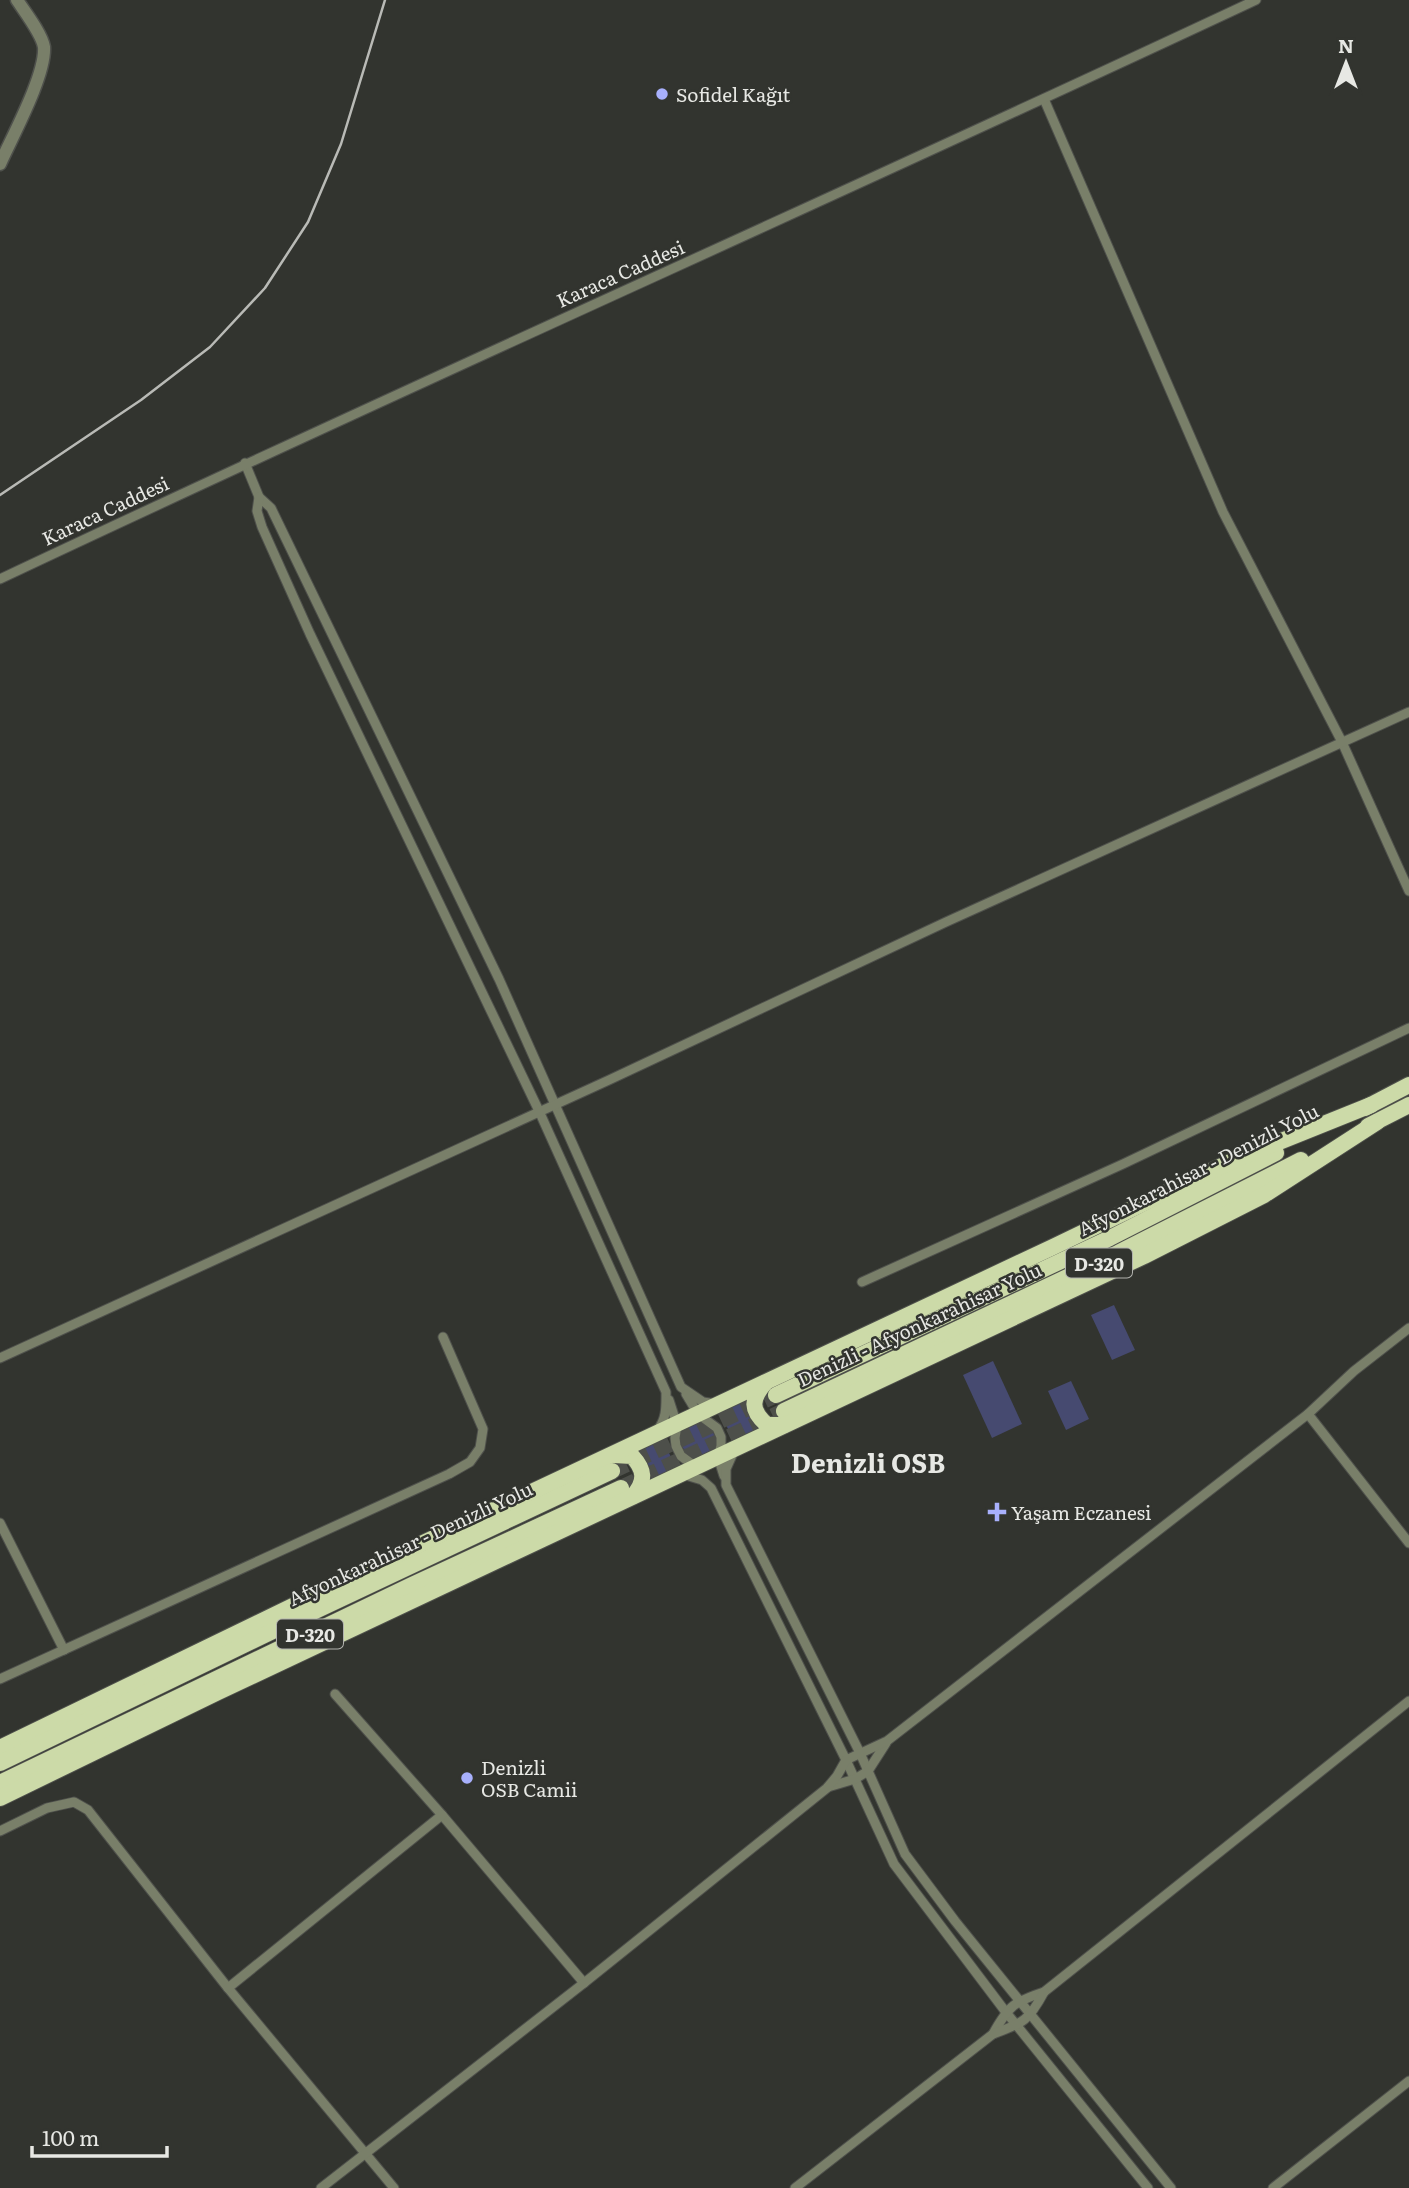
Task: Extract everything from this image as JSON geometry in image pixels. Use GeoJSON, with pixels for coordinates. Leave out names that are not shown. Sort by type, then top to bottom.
{"type":"FeatureCollection","features":[{"type":"Feature","properties":{"kind":"highway","name":"Afyonkarahisar - Denizli Yolu"},"geometry":{"type":"LineString","coordinates":[[698,1414],[720,1404],[770,1389],[1110,1238],[1409,1085]]}},
{"type":"Feature","properties":{"kind":"highway","name":"Denizli - Afyonkarahisar Yolu"},"geometry":{"type":"LineString","coordinates":[[718,1457],[786,1418],[1409,1105]]}},
{"type":"Feature","properties":{"kind":"highway"},"geometry":{"type":"LineString","coordinates":[[770,1389],[756,1392],[753,1402],[756,1413],[773,1426],[786,1418]]}},
{"type":"Feature","properties":{"kind":"highway"},"geometry":{"type":"LineString","coordinates":[[612,1463],[654,1435],[698,1414]]}},
{"type":"Feature","properties":{"kind":"highway"},"geometry":{"type":"LineString","coordinates":[[0,1748],[402,1553],[632,1456],[643,1472],[643,1482],[627,1492],[0,1798]]}},
{"type":"Feature","properties":{"kind":"highway"},"geometry":{"type":"LineString","coordinates":[[627,1492],[680,1474],[718,1457]]}},
{"type":"Feature","properties":{"kind":"highway","name":"Afyonkarahisar - Denizli Yolu"},"geometry":{"type":"LineString","coordinates":[[0,1763],[612,1463]]}},
{"type":"Feature","properties":{"kind":"highway","name":"D-320"},"geometry":{"type":"LineString","coordinates":[[0,1783],[412,1585],[627,1492]]}},
{"type":"Feature","properties":{"kind":"street"},"geometry":{"type":"LineString","coordinates":[[0,164],[42,70],[44,45],[17,0]]}},
{"type":"Feature","properties":{"kind":"street","name":"Karaca Caddesi"},"geometry":{"type":"LineString","coordinates":[[0,579],[245,463],[1256,0]]}},
{"type":"Feature","properties":{"kind":"street"},"geometry":{"type":"LineString","coordinates":[[1044,99],[1223,512],[1342,742],[1409,891]]}},
{"type":"Feature","properties":{"kind":"street"},"geometry":{"type":"LineString","coordinates":[[245,463],[259,496],[271,508],[499,979],[681,1387],[698,1414],[717,1428],[721,1437],[718,1457],[726,1485],[860,1753],[905,1854],[955,1921],[1171,2188]]}},
{"type":"Feature","properties":{"kind":"street"},"geometry":{"type":"LineString","coordinates":[[259,496],[257,511],[262,527],[310,634],[539,1111],[666,1392],[677,1425],[676,1446],[681,1456],[696,1467],[711,1488],[846,1760],[894,1864],[1005,2011],[1147,2188]]}},
{"type":"Feature","properties":{"kind":"street"},"geometry":{"type":"LineString","coordinates":[[0,1358],[1409,712]]}},
{"type":"Feature","properties":{"kind":"street"},"geometry":{"type":"LineString","coordinates":[[862,1282],[1123,1164],[1409,1028]]}},
{"type":"Feature","properties":{"kind":"street"},"geometry":{"type":"LineString","coordinates":[[321,2188],[584,1983],[827,1788],[846,1760],[887,1741],[1308,1414],[1354,1371],[1409,1328]]}},
{"type":"Feature","properties":{"kind":"street"},"geometry":{"type":"LineString","coordinates":[[0,1679],[470,1462],[480,1448],[483,1429],[443,1337]]}},
{"type":"Feature","properties":{"kind":"street"},"geometry":{"type":"LineString","coordinates":[[681,1387],[703,1402],[720,1404]]}},
{"type":"Feature","properties":{"kind":"street"},"geometry":{"type":"LineString","coordinates":[[654,1435],[663,1424],[666,1414],[666,1392]]}},
{"type":"Feature","properties":{"kind":"street"},"geometry":{"type":"LineString","coordinates":[[1308,1414],[1409,1543]]}},
{"type":"Feature","properties":{"kind":"street"},"geometry":{"type":"LineString","coordinates":[[726,1485],[726,1469],[735,1449]]}},
{"type":"Feature","properties":{"kind":"street"},"geometry":{"type":"LineString","coordinates":[[680,1474],[702,1480],[711,1488]]}},
{"type":"Feature","properties":{"kind":"street"},"geometry":{"type":"LineString","coordinates":[[0,1523],[64,1650]]}},
{"type":"Feature","properties":{"kind":"street"},"geometry":{"type":"LineString","coordinates":[[335,1694],[584,1983]]}},
{"type":"Feature","properties":{"kind":"street"},"geometry":{"type":"LineString","coordinates":[[993,2034],[1005,2011],[1020,2000],[1044,1992],[1409,1701]]}},
{"type":"Feature","properties":{"kind":"street"},"geometry":{"type":"LineString","coordinates":[[827,1788],[868,1772],[887,1741]]}},
{"type":"Feature","properties":{"kind":"street"},"geometry":{"type":"LineString","coordinates":[[0,1831],[47,1808],[74,1801],[88,1810],[228,1988],[394,2188]]}},
{"type":"Feature","properties":{"kind":"street"},"geometry":{"type":"LineString","coordinates":[[228,1988],[442,1815]]}},
{"type":"Feature","properties":{"kind":"street"},"geometry":{"type":"LineString","coordinates":[[795,2188],[993,2034],[1017,2026],[1032,2014],[1044,1992]]}},
{"type":"Feature","properties":{"kind":"street"},"geometry":{"type":"LineString","coordinates":[[1273,2188],[1409,2081]]}},
{"type":"Feature","properties":{"kind":"shaded area"},"geometry":{"type":"Polygon","coordinates":[[[1114,1305],[1135,1350],[1112,1360],[1091,1315],[1114,1305]]]}},
{"type":"Feature","properties":{"kind":"shaded area"},"geometry":{"type":"Polygon","coordinates":[[[993,1361],[1022,1424],[992,1438],[963,1375],[993,1361]]]}},
{"type":"Feature","properties":{"kind":"shaded area"},"geometry":{"type":"Polygon","coordinates":[[[1071,1381],[1089,1419],[1066,1430],[1048,1391],[1071,1381]]]}},
{"type":"Feature","properties":{"kind":"shaded area"},"geometry":{"type":"Polygon","coordinates":[[[749,1396],[765,1428],[735,1443],[719,1411],[749,1396]]]}},
{"type":"Feature","properties":{"kind":"shaded area"},"geometry":{"type":"Polygon","coordinates":[[[698,1423],[710,1428],[715,1440],[710,1452],[698,1457],[686,1452],[681,1440],[686,1428],[698,1423]]]}},
{"type":"Feature","properties":{"kind":"shaded area"},"geometry":{"type":"Polygon","coordinates":[[[661,1437],[677,1469],[649,1482],[632,1451],[661,1437]]]}},
{"type":"Feature","properties":{"kind":"tunnel"},"geometry":{"type":"LineString","coordinates":[[612,1471],[776,1395]]}},
{"type":"Feature","properties":{"kind":"tunnel"},"geometry":{"type":"LineString","coordinates":[[621,1488],[784,1411]]}},
{"type":"Feature","properties":{"kind":"railway"},"geometry":{"type":"LineString","coordinates":[[0,495],[141,400],[210,347],[265,288],[308,222],[341,144],[385,0]]}},
{"type":"Feature","properties":{"kind":"place","name":"Sofidel Kağıt"},"geometry":{"type":"Point","coordinates":[662,94]}},
{"type":"Feature","properties":{"kind":"place","name":"Yaşam Eczanesi"},"geometry":{"type":"Point","coordinates":[997,1512]}},
{"type":"Feature","properties":{"kind":"place","name":"Denizli OSB Camii"},"geometry":{"type":"Point","coordinates":[467,1778]}},
{"type":"Feature","properties":{"kind":"district","name":"Denizli OSB"},"geometry":{"type":"Point","coordinates":[868,1461]}}]}
